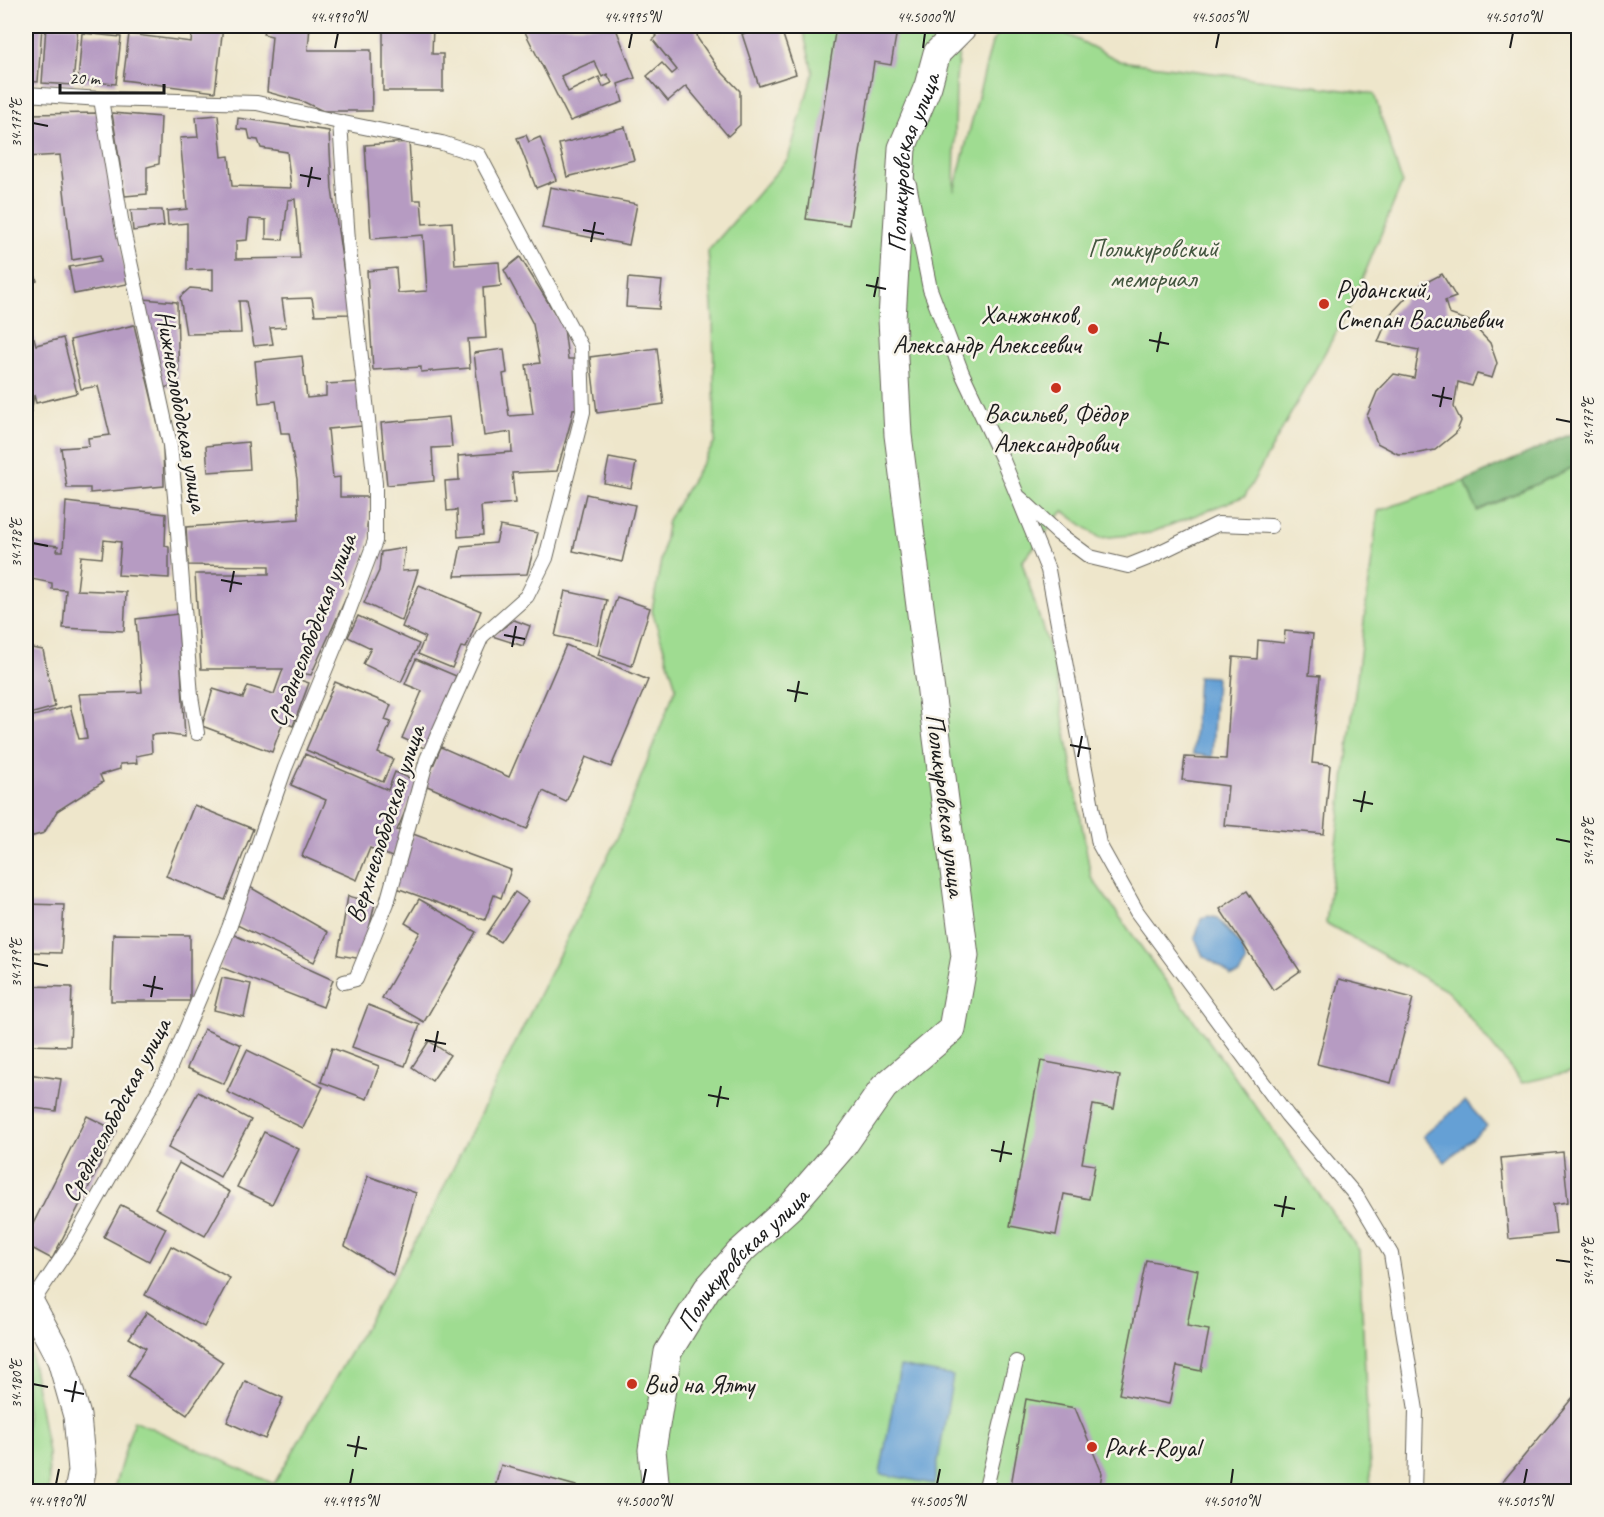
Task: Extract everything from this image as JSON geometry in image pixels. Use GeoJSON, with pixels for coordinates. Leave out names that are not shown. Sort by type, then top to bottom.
{"type":"FeatureCollection","features":[{"type":"Feature","properties":{"kind":"street","name":"Поликуровская улица"},"geometry":{"type":"LineString","coordinates":[[656,1491],[652,1450],[668,1352],[707,1289],[739,1253],[791,1206],[821,1172],[843,1146],[884,1087],[952,1029],[965,956],[898,435],[892,319],[902,148],[928,86],[937,53],[963,26]]}},
{"type":"Feature","properties":{"kind":"street"},"geometry":{"type":"LineString","coordinates":[[28,1301],[61,1360],[77,1416],[82,1471],[78,1491]]}},
{"type":"Feature","properties":{"kind":"lane"},"geometry":{"type":"LineString","coordinates":[[26,94],[257,104],[340,123]]}},
{"type":"Feature","properties":{"kind":"lane","name":"Нижнеслободская улица"},"geometry":{"type":"LineString","coordinates":[[101,99],[122,225],[170,445],[191,696],[198,733]]}},
{"type":"Feature","properties":{"kind":"lane","name":"Верхнеслободская улица"},"geometry":{"type":"LineString","coordinates":[[340,123],[442,143],[479,155],[581,347],[583,412],[546,558],[527,596],[482,636],[427,759],[387,903],[374,936],[356,979],[344,982]]}},
{"type":"Feature","properties":{"kind":"lane","name":"Среднеслободская улица"},"geometry":{"type":"LineString","coordinates":[[28,1301],[75,1238],[165,1079],[229,928],[285,768],[375,541],[375,483],[348,241],[340,123]]}},
{"type":"Feature","properties":{"kind":"lane"},"geometry":{"type":"LineString","coordinates":[[902,148],[930,289],[962,373],[1002,458],[1048,570],[1099,844],[1137,912],[1287,1115],[1357,1197],[1391,1254],[1416,1410],[1414,1491]]}},
{"type":"Feature","properties":{"kind":"lane"},"geometry":{"type":"LineString","coordinates":[[1017,494],[1059,534],[1090,557],[1128,566],[1218,524],[1271,526]]}},
{"type":"Feature","properties":{"kind":"lane"},"geometry":{"type":"LineString","coordinates":[[985,1491],[1016,1362]]}},
{"type":"Feature","properties":{"kind":"green space","name":"Поликуровский мемориал"},"geometry":{"type":"Polygon","coordinates":[[[802,26],[962,26],[956,79],[954,191],[992,42],[1004,26],[1051,26],[1120,61],[1374,94],[1402,183],[1353,302],[1245,496],[1150,533],[1100,538],[1063,511],[1022,562],[1054,665],[1091,877],[1359,1250],[1371,1491],[113,1492],[134,1420],[274,1484],[430,1215],[618,836],[676,687],[652,611],[668,520],[715,442],[713,320],[708,251],[788,159],[813,73],[802,26]]]}},
{"type":"Feature","properties":{"kind":"green space"},"geometry":{"type":"Polygon","coordinates":[[[1578,431],[1578,465],[1477,511],[1465,481],[1578,431]]]}},
{"type":"Feature","properties":{"kind":"green space"},"geometry":{"type":"Polygon","coordinates":[[[1578,465],[1578,1070],[1522,1083],[1449,992],[1326,923],[1378,511],[1465,481],[1478,511],[1578,465]]]}},
{"type":"Feature","properties":{"kind":"green space"},"geometry":{"type":"Polygon","coordinates":[[[26,1348],[31,1355],[48,1453],[49,1491],[26,1491],[26,1348]]]}},
{"type":"Feature","properties":{"kind":"water"},"geometry":{"type":"Polygon","coordinates":[[[1198,676],[1216,677],[1212,757],[1193,754],[1198,676]]]}},
{"type":"Feature","properties":{"kind":"water"},"geometry":{"type":"Polygon","coordinates":[[[1208,916],[1217,918],[1243,949],[1246,963],[1239,974],[1231,976],[1203,956],[1195,938],[1201,919],[1208,916]]]}},
{"type":"Feature","properties":{"kind":"water"},"geometry":{"type":"Polygon","coordinates":[[[1465,1101],[1487,1126],[1445,1162],[1423,1136],[1465,1101]]]}},
{"type":"Feature","properties":{"kind":"water"},"geometry":{"type":"Polygon","coordinates":[[[900,1366],[953,1376],[934,1484],[880,1474],[900,1366]]]}},
{"type":"Feature","properties":{"kind":"building"},"geometry":{"type":"Polygon","coordinates":[[[26,26],[42,26],[38,82],[26,81],[26,26]]]}},
{"type":"Feature","properties":{"kind":"building"},"geometry":{"type":"Polygon","coordinates":[[[46,26],[78,26],[73,85],[42,83],[46,26]]]}},
{"type":"Feature","properties":{"kind":"building"},"geometry":{"type":"Polygon","coordinates":[[[193,26],[223,27],[215,92],[123,80],[129,34],[191,42],[193,26]]]}},
{"type":"Feature","properties":{"kind":"building"},"geometry":{"type":"Polygon","coordinates":[[[265,26],[310,26],[308,50],[371,50],[372,111],[323,111],[304,102],[267,92],[272,36],[263,34],[265,26]]]}},
{"type":"Feature","properties":{"kind":"building"},"geometry":{"type":"Polygon","coordinates":[[[383,26],[433,26],[432,54],[443,54],[443,91],[383,91],[383,26]]]}},
{"type":"Feature","properties":{"kind":"building"},"geometry":{"type":"Polygon","coordinates":[[[522,26],[615,26],[635,78],[618,84],[623,102],[570,121],[522,26]],[[594,61],[561,76],[568,92],[599,77],[603,87],[612,83],[607,74],[602,77],[594,61]]]}},
{"type":"Feature","properties":{"kind":"building"},"geometry":{"type":"Polygon","coordinates":[[[661,26],[695,26],[698,39],[718,68],[740,91],[740,125],[728,136],[686,86],[668,101],[647,76],[662,63],[672,74],[677,70],[653,40],[657,36],[653,31],[661,26]]]}},
{"type":"Feature","properties":{"kind":"building"},"geometry":{"type":"Polygon","coordinates":[[[768,26],[780,26],[796,74],[759,86],[742,34],[768,26]]]}},
{"type":"Feature","properties":{"kind":"building"},"geometry":{"type":"Polygon","coordinates":[[[836,26],[879,26],[897,30],[891,65],[874,62],[849,225],[806,219],[836,26]]]}},
{"type":"Feature","properties":{"kind":"building"},"geometry":{"type":"Polygon","coordinates":[[[919,26],[931,26],[924,31],[919,26]]]}},
{"type":"Feature","properties":{"kind":"building"},"geometry":{"type":"Polygon","coordinates":[[[82,33],[121,37],[116,84],[78,81],[82,33]]]}},
{"type":"Feature","properties":{"kind":"building"},"geometry":{"type":"Polygon","coordinates":[[[100,113],[127,284],[74,294],[69,267],[101,261],[100,255],[72,260],[60,155],[26,157],[26,114],[100,113]]]}},
{"type":"Feature","properties":{"kind":"building"},"geometry":{"type":"Polygon","coordinates":[[[112,113],[161,117],[159,164],[147,167],[147,194],[125,196],[112,113]]]}},
{"type":"Feature","properties":{"kind":"building"},"geometry":{"type":"Polygon","coordinates":[[[218,115],[222,157],[229,156],[232,186],[291,188],[287,152],[261,148],[258,140],[250,139],[248,130],[237,129],[238,118],[329,131],[332,189],[350,314],[315,315],[312,298],[282,299],[286,327],[270,328],[273,344],[254,346],[246,301],[239,301],[241,333],[186,334],[180,297],[190,288],[213,290],[213,269],[187,270],[187,223],[168,225],[167,211],[187,209],[180,138],[198,137],[196,117],[218,115]],[[295,199],[288,200],[283,240],[266,239],[266,220],[249,219],[247,240],[236,241],[236,259],[300,258],[295,199]]]}},
{"type":"Feature","properties":{"kind":"building"},"geometry":{"type":"Polygon","coordinates":[[[625,127],[634,160],[567,177],[559,144],[625,127]]]}},
{"type":"Feature","properties":{"kind":"building"},"geometry":{"type":"Polygon","coordinates":[[[526,135],[529,142],[540,137],[556,180],[536,188],[517,138],[526,135]]]}},
{"type":"Feature","properties":{"kind":"building"},"geometry":{"type":"Polygon","coordinates":[[[409,142],[413,200],[421,200],[423,224],[452,222],[455,265],[499,262],[501,286],[483,288],[486,338],[468,339],[470,368],[421,372],[421,367],[373,370],[367,271],[396,268],[398,293],[427,291],[423,235],[371,239],[365,145],[409,142]]]}},
{"type":"Feature","properties":{"kind":"building"},"geometry":{"type":"Polygon","coordinates":[[[550,187],[637,204],[629,245],[542,228],[550,187]]]}},
{"type":"Feature","properties":{"kind":"building"},"geometry":{"type":"Polygon","coordinates":[[[131,210],[162,210],[164,226],[133,231],[131,210]]]}},
{"type":"Feature","properties":{"kind":"building"},"geometry":{"type":"Polygon","coordinates":[[[520,257],[564,328],[568,359],[574,359],[581,408],[573,409],[557,471],[512,473],[515,503],[481,506],[483,535],[458,537],[457,510],[447,511],[445,481],[459,480],[458,456],[512,452],[511,432],[484,436],[474,353],[504,349],[507,373],[503,374],[509,416],[533,414],[526,365],[540,363],[533,324],[504,270],[520,257]]]}},
{"type":"Feature","properties":{"kind":"building"},"geometry":{"type":"Polygon","coordinates":[[[30,259],[37,281],[26,285],[26,261],[30,259]]]}},
{"type":"Feature","properties":{"kind":"building"},"geometry":{"type":"Polygon","coordinates":[[[1442,274],[1456,297],[1445,301],[1449,314],[1469,321],[1490,343],[1497,363],[1492,378],[1477,374],[1472,386],[1458,382],[1454,407],[1461,421],[1456,433],[1435,450],[1398,454],[1377,443],[1367,416],[1377,392],[1394,374],[1414,378],[1419,350],[1378,342],[1389,316],[1415,288],[1442,274]]]}},
{"type":"Feature","properties":{"kind":"building"},"geometry":{"type":"Polygon","coordinates":[[[628,278],[662,281],[659,309],[626,307],[628,278]]]}},
{"type":"Feature","properties":{"kind":"building"},"geometry":{"type":"Polygon","coordinates":[[[143,299],[177,302],[179,388],[162,387],[143,299]]]}},
{"type":"Feature","properties":{"kind":"building"},"geometry":{"type":"Polygon","coordinates":[[[134,325],[163,446],[164,486],[90,493],[90,488],[67,488],[61,448],[89,446],[88,438],[110,435],[98,386],[81,389],[70,340],[134,325]]]}},
{"type":"Feature","properties":{"kind":"building"},"geometry":{"type":"Polygon","coordinates":[[[34,338],[36,345],[63,338],[77,393],[36,403],[34,395],[28,433],[26,433],[26,340],[34,338]]]}},
{"type":"Feature","properties":{"kind":"building"},"geometry":{"type":"Polygon","coordinates":[[[657,348],[664,404],[597,413],[590,357],[657,348]]]}},
{"type":"Feature","properties":{"kind":"building"},"geometry":{"type":"Polygon","coordinates":[[[302,356],[307,398],[326,396],[326,384],[359,382],[362,426],[328,429],[333,478],[340,477],[340,497],[370,497],[367,527],[372,526],[365,556],[311,675],[296,672],[294,678],[309,683],[293,726],[283,722],[272,752],[202,726],[213,689],[243,698],[248,686],[274,694],[283,669],[201,669],[195,574],[269,574],[269,566],[188,565],[186,527],[299,519],[297,479],[289,433],[281,433],[276,401],[259,403],[255,361],[302,356]]]}},
{"type":"Feature","properties":{"kind":"building"},"geometry":{"type":"Polygon","coordinates":[[[449,417],[452,447],[432,448],[434,481],[387,485],[381,423],[449,417]]]}},
{"type":"Feature","properties":{"kind":"building"},"geometry":{"type":"Polygon","coordinates":[[[248,442],[250,469],[208,472],[206,446],[248,442]]]}},
{"type":"Feature","properties":{"kind":"building"},"geometry":{"type":"Polygon","coordinates":[[[609,458],[636,463],[631,488],[604,483],[609,458]]]}},
{"type":"Feature","properties":{"kind":"building"},"geometry":{"type":"Polygon","coordinates":[[[586,494],[635,505],[622,562],[573,551],[586,494]]]}},
{"type":"Feature","properties":{"kind":"building"},"geometry":{"type":"Polygon","coordinates":[[[66,502],[166,514],[165,546],[169,547],[169,578],[118,575],[121,542],[104,540],[102,558],[81,556],[77,590],[126,592],[124,631],[63,628],[66,590],[52,589],[52,583],[26,578],[26,542],[58,546],[57,551],[63,551],[66,502]]]}},
{"type":"Feature","properties":{"kind":"building"},"geometry":{"type":"Polygon","coordinates":[[[500,526],[538,533],[527,574],[455,576],[461,546],[496,543],[500,526]]]}},
{"type":"Feature","properties":{"kind":"building"},"geometry":{"type":"Polygon","coordinates":[[[405,548],[402,571],[418,570],[402,621],[364,603],[379,571],[381,552],[405,548]]]}},
{"type":"Feature","properties":{"kind":"building"},"geometry":{"type":"Polygon","coordinates":[[[419,585],[481,611],[466,648],[461,647],[452,668],[418,654],[425,637],[402,627],[419,585]]]}},
{"type":"Feature","properties":{"kind":"building"},"geometry":{"type":"Polygon","coordinates":[[[565,591],[607,600],[597,645],[555,636],[565,591]]]}},
{"type":"Feature","properties":{"kind":"building"},"geometry":{"type":"Polygon","coordinates":[[[617,597],[650,608],[632,666],[598,655],[617,597]]]}},
{"type":"Feature","properties":{"kind":"building"},"geometry":{"type":"Polygon","coordinates":[[[178,614],[185,737],[151,735],[152,753],[136,756],[137,763],[120,764],[120,769],[100,775],[103,782],[57,811],[44,833],[26,838],[26,718],[70,706],[79,739],[87,738],[79,694],[142,692],[136,619],[178,614]]]}},
{"type":"Feature","properties":{"kind":"building"},"geometry":{"type":"Polygon","coordinates":[[[358,616],[419,644],[401,682],[363,664],[371,648],[348,637],[358,616]]]}},
{"type":"Feature","properties":{"kind":"building"},"geometry":{"type":"Polygon","coordinates":[[[514,620],[530,626],[523,646],[492,636],[514,620]]]}},
{"type":"Feature","properties":{"kind":"building"},"geometry":{"type":"Polygon","coordinates":[[[1285,631],[1313,634],[1309,675],[1320,676],[1312,763],[1330,765],[1324,834],[1224,825],[1228,786],[1182,780],[1185,757],[1226,759],[1233,657],[1257,659],[1258,640],[1284,643],[1285,631]]]}},
{"type":"Feature","properties":{"kind":"building"},"geometry":{"type":"Polygon","coordinates":[[[566,645],[648,680],[611,767],[586,757],[566,802],[543,791],[527,829],[425,785],[441,747],[509,777],[566,645]]]}},
{"type":"Feature","properties":{"kind":"building"},"geometry":{"type":"Polygon","coordinates":[[[26,647],[43,650],[55,707],[26,715],[26,647]]]}},
{"type":"Feature","properties":{"kind":"building"},"geometry":{"type":"Polygon","coordinates":[[[416,659],[456,676],[426,749],[402,738],[422,691],[405,684],[416,659]]]}},
{"type":"Feature","properties":{"kind":"building"},"geometry":{"type":"Polygon","coordinates":[[[335,682],[391,705],[385,720],[391,722],[378,753],[393,759],[383,782],[306,750],[335,682]]]}},
{"type":"Feature","properties":{"kind":"building"},"geometry":{"type":"Polygon","coordinates":[[[305,754],[388,790],[395,772],[418,782],[397,830],[403,832],[392,857],[370,848],[357,880],[302,856],[326,800],[291,785],[305,754]]]}},
{"type":"Feature","properties":{"kind":"building"},"geometry":{"type":"Polygon","coordinates":[[[194,805],[253,829],[225,900],[166,876],[194,805]]]}},
{"type":"Feature","properties":{"kind":"building"},"geometry":{"type":"Polygon","coordinates":[[[413,834],[511,870],[501,898],[494,895],[485,920],[394,887],[413,834]]]}},
{"type":"Feature","properties":{"kind":"building"},"geometry":{"type":"Polygon","coordinates":[[[248,886],[328,932],[314,962],[235,924],[248,886]]]}},
{"type":"Feature","properties":{"kind":"building"},"geometry":{"type":"Polygon","coordinates":[[[1247,891],[1300,971],[1273,990],[1220,909],[1247,891]]]}},
{"type":"Feature","properties":{"kind":"building"},"geometry":{"type":"Polygon","coordinates":[[[515,892],[528,901],[500,942],[487,934],[515,892]]]}},
{"type":"Feature","properties":{"kind":"building"},"geometry":{"type":"Polygon","coordinates":[[[348,896],[375,903],[362,959],[338,955],[348,896]]]}},
{"type":"Feature","properties":{"kind":"building"},"geometry":{"type":"Polygon","coordinates":[[[419,899],[476,932],[424,1022],[382,998],[420,932],[405,923],[419,899]]]}},
{"type":"Feature","properties":{"kind":"building"},"geometry":{"type":"Polygon","coordinates":[[[26,904],[64,905],[61,953],[26,952],[26,904]]]}},
{"type":"Feature","properties":{"kind":"building"},"geometry":{"type":"Polygon","coordinates":[[[230,933],[333,980],[323,1007],[220,967],[230,933]]]}},
{"type":"Feature","properties":{"kind":"building"},"geometry":{"type":"Polygon","coordinates":[[[113,934],[190,935],[190,1001],[111,1001],[113,934]]]}},
{"type":"Feature","properties":{"kind":"building"},"geometry":{"type":"Polygon","coordinates":[[[222,978],[251,984],[244,1017],[214,1010],[222,978]]]}},
{"type":"Feature","properties":{"kind":"building"},"geometry":{"type":"Polygon","coordinates":[[[1339,979],[1413,998],[1391,1083],[1317,1064],[1339,979]]]}},
{"type":"Feature","properties":{"kind":"building"},"geometry":{"type":"Polygon","coordinates":[[[26,986],[72,987],[70,1046],[26,1045],[26,986]]]}},
{"type":"Feature","properties":{"kind":"building"},"geometry":{"type":"Polygon","coordinates":[[[368,1005],[420,1025],[405,1066],[352,1047],[368,1005]]]}},
{"type":"Feature","properties":{"kind":"building"},"geometry":{"type":"Polygon","coordinates":[[[204,1029],[241,1045],[224,1084],[187,1068],[204,1029]]]}},
{"type":"Feature","properties":{"kind":"building"},"geometry":{"type":"Polygon","coordinates":[[[429,1041],[450,1055],[432,1081],[412,1067],[429,1041]]]}},
{"type":"Feature","properties":{"kind":"building"},"geometry":{"type":"Polygon","coordinates":[[[332,1048],[379,1066],[367,1099],[321,1082],[332,1048]]]}},
{"type":"Feature","properties":{"kind":"building"},"geometry":{"type":"Polygon","coordinates":[[[247,1050],[323,1087],[303,1128],[227,1092],[247,1050]]]}},
{"type":"Feature","properties":{"kind":"building"},"geometry":{"type":"Polygon","coordinates":[[[1041,1061],[1120,1076],[1114,1109],[1093,1105],[1082,1163],[1095,1165],[1089,1199],[1064,1194],[1056,1235],[1010,1226],[1041,1061]]]}},
{"type":"Feature","properties":{"kind":"building"},"geometry":{"type":"Polygon","coordinates":[[[28,1074],[61,1079],[56,1111],[26,1107],[28,1074]]]}},
{"type":"Feature","properties":{"kind":"building"},"geometry":{"type":"Polygon","coordinates":[[[198,1092],[251,1120],[220,1177],[168,1148],[198,1092]]]}},
{"type":"Feature","properties":{"kind":"building"},"geometry":{"type":"Polygon","coordinates":[[[87,1116],[117,1131],[52,1259],[26,1245],[26,1238],[87,1116]]]}},
{"type":"Feature","properties":{"kind":"building"},"geometry":{"type":"Polygon","coordinates":[[[264,1132],[299,1149],[272,1204],[237,1187],[264,1132]]]}},
{"type":"Feature","properties":{"kind":"building"},"geometry":{"type":"Polygon","coordinates":[[[1563,1152],[1568,1202],[1553,1204],[1556,1234],[1509,1239],[1501,1158],[1563,1152]]]}},
{"type":"Feature","properties":{"kind":"building"},"geometry":{"type":"Polygon","coordinates":[[[179,1163],[230,1192],[205,1236],[155,1208],[179,1163]]]}},
{"type":"Feature","properties":{"kind":"building"},"geometry":{"type":"Polygon","coordinates":[[[368,1176],[416,1193],[393,1275],[345,1246],[368,1176]]]}},
{"type":"Feature","properties":{"kind":"building"},"geometry":{"type":"Polygon","coordinates":[[[121,1205],[166,1228],[149,1261],[104,1237],[121,1205]]]}},
{"type":"Feature","properties":{"kind":"building"},"geometry":{"type":"Polygon","coordinates":[[[171,1246],[230,1278],[204,1327],[145,1295],[171,1246]]]}},
{"type":"Feature","properties":{"kind":"building"},"geometry":{"type":"Polygon","coordinates":[[[1146,1260],[1198,1270],[1187,1326],[1209,1330],[1201,1371],[1177,1366],[1169,1404],[1119,1394],[1146,1260]]]}},
{"type":"Feature","properties":{"kind":"building"},"geometry":{"type":"Polygon","coordinates":[[[147,1312],[223,1362],[187,1415],[128,1376],[146,1348],[129,1338],[147,1312]]]}},
{"type":"Feature","properties":{"kind":"building"},"geometry":{"type":"Polygon","coordinates":[[[245,1381],[283,1398],[265,1439],[227,1422],[245,1381]]]}},
{"type":"Feature","properties":{"kind":"building"},"geometry":{"type":"Polygon","coordinates":[[[1578,1391],[1578,1491],[1495,1491],[1578,1391]]]}},
{"type":"Feature","properties":{"kind":"building"},"geometry":{"type":"Polygon","coordinates":[[[1026,1399],[1075,1408],[1102,1473],[1099,1491],[1010,1491],[1026,1399]]]}},
{"type":"Feature","properties":{"kind":"building"},"geometry":{"type":"Polygon","coordinates":[[[501,1465],[594,1491],[494,1491],[501,1465]]]}},
{"type":"Feature","properties":{"kind":"place","name":"Руданский, Степан Васильевич"},"geometry":{"type":"Point","coordinates":[1324,304]}},
{"type":"Feature","properties":{"kind":"place","name":"Ханжонков, Александр Алексеевич"},"geometry":{"type":"Point","coordinates":[1093,329]}},
{"type":"Feature","properties":{"kind":"place","name":"Васильев, Фёдор Александрович"},"geometry":{"type":"Point","coordinates":[1056,388]}},
{"type":"Feature","properties":{"kind":"place","name":"Вид на Ялту"},"geometry":{"type":"Point","coordinates":[632,1384]}},
{"type":"Feature","properties":{"kind":"place","name":"Park-Royal"},"geometry":{"type":"Point","coordinates":[1092,1447]}}]}
